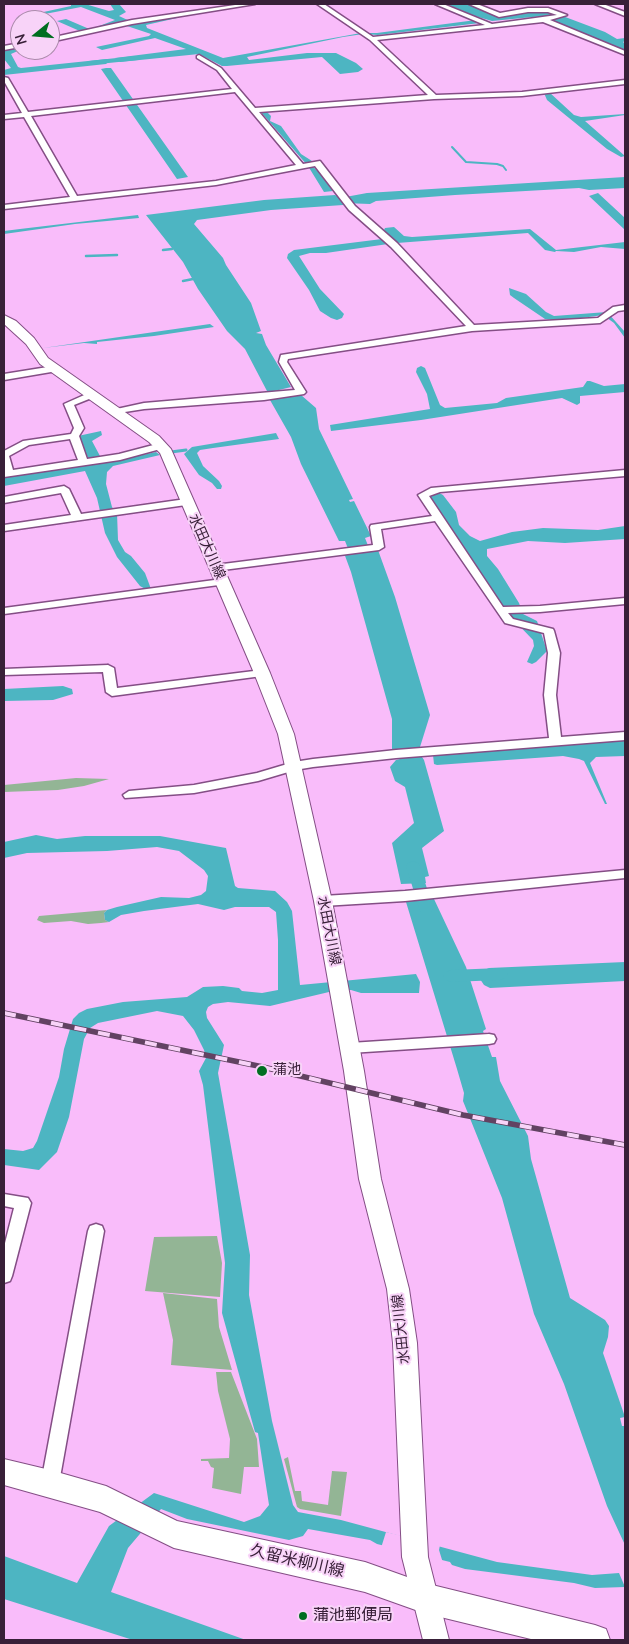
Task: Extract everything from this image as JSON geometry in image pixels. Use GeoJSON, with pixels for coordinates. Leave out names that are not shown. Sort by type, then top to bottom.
{"type":"FeatureCollection","features":[{"type":"Feature","properties":{"kind":"main road","name":"水田大川線"},"geometry":{"type":"LineString","coordinates":[[4,319],[21,332],[44,361],[154,439],[166,452],[186,502],[262,673],[286,734],[323,901],[350,1048],[370,1179],[400,1298],[405,1342],[414,1547],[424,1598],[436,1640]]}},
{"type":"Feature","properties":{"kind":"main road","name":"久留米柳川線"},"geometry":{"type":"LineString","coordinates":[[4,1472],[50,1483],[106,1500],[174,1534],[364,1577],[424,1598],[595,1640]]}},
{"type":"Feature","properties":{"kind":"street"},"geometry":{"type":"LineString","coordinates":[[60,38],[171,15],[252,4]]}},
{"type":"Feature","properties":{"kind":"street"},"geometry":{"type":"LineString","coordinates":[[320,4],[368,36],[434,97]]}},
{"type":"Feature","properties":{"kind":"street"},"geometry":{"type":"LineString","coordinates":[[438,4],[491,25]]}},
{"type":"Feature","properties":{"kind":"street"},"geometry":{"type":"LineString","coordinates":[[368,36],[544,20],[564,15],[548,10],[499,15],[472,4]]}},
{"type":"Feature","properties":{"kind":"street"},"geometry":{"type":"LineString","coordinates":[[598,4],[625,14]]}},
{"type":"Feature","properties":{"kind":"street"},"geometry":{"type":"LineString","coordinates":[[544,20],[625,53]]}},
{"type":"Feature","properties":{"kind":"street"},"geometry":{"type":"LineString","coordinates":[[200,57],[219,69],[300,166]]}},
{"type":"Feature","properties":{"kind":"street"},"geometry":{"type":"LineString","coordinates":[[4,79],[6,79],[75,200]]}},
{"type":"Feature","properties":{"kind":"street"},"geometry":{"type":"LineString","coordinates":[[254,110],[434,97],[522,94],[625,82]]}},
{"type":"Feature","properties":{"kind":"street"},"geometry":{"type":"LineString","coordinates":[[4,117],[237,90]]}},
{"type":"Feature","properties":{"kind":"street"},"geometry":{"type":"LineString","coordinates":[[4,208],[208,184],[317,163],[352,208],[394,245],[472,328]]}},
{"type":"Feature","properties":{"kind":"street"},"geometry":{"type":"LineString","coordinates":[[115,412],[144,406],[264,397],[301,392],[283,362],[284,357],[472,328],[600,320],[616,309],[625,308]]}},
{"type":"Feature","properties":{"kind":"street"},"geometry":{"type":"LineString","coordinates":[[4,377],[54,368]]}},
{"type":"Feature","properties":{"kind":"street"},"geometry":{"type":"LineString","coordinates":[[91,395],[69,404],[79,428],[74,436],[26,443],[4,455],[6,473],[120,458],[161,446]]}},
{"type":"Feature","properties":{"kind":"street"},"geometry":{"type":"LineString","coordinates":[[74,436],[84,462]]}},
{"type":"Feature","properties":{"kind":"street"},"geometry":{"type":"LineString","coordinates":[[625,473],[431,491],[423,496],[498,609],[540,609],[625,601]]}},
{"type":"Feature","properties":{"kind":"street"},"geometry":{"type":"LineString","coordinates":[[4,500],[64,489],[77,517]]}},
{"type":"Feature","properties":{"kind":"street"},"geometry":{"type":"LineString","coordinates":[[4,528],[186,502]]}},
{"type":"Feature","properties":{"kind":"street"},"geometry":{"type":"LineString","coordinates":[[6,609],[218,575],[337,551],[379,547],[375,527],[436,518]]}},
{"type":"Feature","properties":{"kind":"street"},"geometry":{"type":"LineString","coordinates":[[502,610],[509,621],[549,631],[554,653],[550,695],[555,740]]}},
{"type":"Feature","properties":{"kind":"street"},"geometry":{"type":"LineString","coordinates":[[4,672],[108,668],[112,692],[262,673]]}},
{"type":"Feature","properties":{"kind":"street"},"geometry":{"type":"LineString","coordinates":[[129,794],[194,789],[258,777],[294,766],[396,754],[625,736]]}},
{"type":"Feature","properties":{"kind":"street"},"geometry":{"type":"LineString","coordinates":[[323,901],[405,896],[625,874]]}},
{"type":"Feature","properties":{"kind":"street"},"geometry":{"type":"LineString","coordinates":[[350,1048],[489,1039]]}},
{"type":"Feature","properties":{"kind":"street"},"geometry":{"type":"LineString","coordinates":[[4,1200],[23,1203],[4,1270]]}},
{"type":"Feature","properties":{"kind":"street"},"geometry":{"type":"LineString","coordinates":[[50,1483],[96,1231]]}},
{"type":"Feature","properties":{"kind":"shaded area"},"geometry":{"type":"Polygon","coordinates":[[[71,4],[85,4],[109,11],[114,10],[110,4],[119,4],[126,12],[119,16],[134,23],[175,17],[177,18],[146,25],[147,28],[223,58],[361,33],[377,33],[476,20],[480,23],[378,35],[363,34],[247,57],[249,60],[307,53],[336,53],[356,63],[363,69],[358,72],[340,74],[322,57],[227,66],[222,66],[199,54],[120,62],[115,58],[186,49],[155,38],[102,50],[96,47],[151,34],[121,24],[82,32],[60,22],[60,20],[66,19],[87,28],[94,28],[115,20],[81,7],[60,11],[53,10],[71,6],[71,4]]]}},
{"type":"Feature","properties":{"kind":"shaded area"},"geometry":{"type":"Polygon","coordinates":[[[446,4],[468,4],[496,15],[552,12],[605,32],[617,39],[625,38],[623,42],[625,44],[625,54],[543,16],[492,21],[446,4]]]}},
{"type":"Feature","properties":{"kind":"shaded area"},"geometry":{"type":"Polygon","coordinates":[[[10,49],[10,60],[14,60],[18,67],[21,68],[107,59],[109,61],[106,64],[4,75],[4,70],[11,68],[4,59],[4,50],[10,49]]]}},
{"type":"Feature","properties":{"kind":"shaded area"},"geometry":{"type":"Polygon","coordinates":[[[111,68],[188,177],[177,179],[101,69],[111,68]]]}},
{"type":"Feature","properties":{"kind":"shaded area"},"geometry":{"type":"Polygon","coordinates":[[[549,92],[574,115],[581,117],[625,114],[585,121],[625,156],[621,157],[607,149],[547,100],[544,93],[549,92]]]}},
{"type":"Feature","properties":{"kind":"shaded area"},"geometry":{"type":"Polygon","coordinates":[[[265,110],[271,116],[270,121],[281,126],[301,154],[312,161],[309,163],[324,177],[333,191],[324,192],[308,166],[260,111],[265,110]]]}},
{"type":"Feature","properties":{"kind":"shaded area"},"geometry":{"type":"Polygon","coordinates":[[[625,177],[625,188],[589,190],[579,188],[376,201],[370,204],[343,203],[343,205],[271,210],[197,220],[194,224],[223,258],[251,303],[261,331],[256,333],[262,334],[266,345],[291,387],[271,392],[267,391],[245,349],[227,331],[198,289],[183,262],[146,215],[264,200],[335,195],[340,198],[367,193],[625,177]]]}},
{"type":"Feature","properties":{"kind":"shaded area"},"geometry":{"type":"Polygon","coordinates":[[[598,193],[625,218],[625,230],[589,196],[598,193]]]}},
{"type":"Feature","properties":{"kind":"shaded area"},"geometry":{"type":"Polygon","coordinates":[[[138,215],[139,218],[75,224],[4,234],[4,231],[138,215]]]}},
{"type":"Feature","properties":{"kind":"shaded area"},"geometry":{"type":"Polygon","coordinates":[[[394,227],[404,236],[412,237],[530,229],[556,250],[625,242],[625,249],[601,247],[574,252],[555,252],[545,250],[528,233],[397,243],[384,230],[385,228],[394,227]]]}},
{"type":"Feature","properties":{"kind":"shaded area"},"geometry":{"type":"Polygon","coordinates":[[[382,239],[388,244],[326,253],[310,253],[299,256],[320,289],[344,314],[342,318],[337,320],[320,311],[309,290],[287,258],[288,254],[294,250],[382,239]]]}},
{"type":"Feature","properties":{"kind":"shaded area"},"geometry":{"type":"Polygon","coordinates":[[[509,288],[526,294],[546,312],[554,316],[607,312],[625,332],[625,338],[614,323],[603,315],[561,321],[545,319],[510,295],[509,288]]]}},
{"type":"Feature","properties":{"kind":"shaded area"},"geometry":{"type":"Polygon","coordinates":[[[210,324],[214,327],[97,342],[97,344],[84,343],[43,348],[210,324]]]}},
{"type":"Feature","properties":{"kind":"shaded area"},"geometry":{"type":"Polygon","coordinates":[[[421,366],[425,368],[440,405],[445,408],[497,403],[506,398],[583,387],[587,381],[604,386],[625,384],[625,392],[580,396],[580,403],[577,405],[562,398],[421,420],[331,431],[330,425],[430,409],[427,394],[416,372],[417,368],[421,366]]]}},
{"type":"Feature","properties":{"kind":"shaded area"},"geometry":{"type":"Polygon","coordinates":[[[291,395],[301,395],[316,408],[319,429],[353,499],[349,500],[350,502],[354,501],[371,536],[365,538],[369,548],[378,550],[395,597],[430,715],[420,747],[415,749],[418,757],[422,757],[424,760],[444,831],[422,848],[429,876],[425,877],[426,883],[401,884],[392,843],[414,823],[405,787],[395,781],[390,767],[396,760],[400,759],[398,749],[392,750],[392,719],[344,553],[349,551],[345,541],[339,541],[301,464],[291,437],[270,400],[291,395]]]}},
{"type":"Feature","properties":{"kind":"shaded area"},"geometry":{"type":"Polygon","coordinates":[[[101,431],[102,435],[92,441],[100,456],[88,458],[78,436],[101,431]]]}},
{"type":"Feature","properties":{"kind":"shaded area"},"geometry":{"type":"Polygon","coordinates":[[[276,433],[279,439],[200,450],[197,453],[203,466],[219,481],[222,486],[221,489],[217,489],[212,483],[199,475],[184,454],[192,447],[276,433]]]}},
{"type":"Feature","properties":{"kind":"shaded area"},"geometry":{"type":"Polygon","coordinates":[[[156,452],[160,455],[113,466],[107,472],[106,484],[112,507],[117,513],[118,540],[125,552],[131,556],[145,573],[151,589],[147,590],[140,586],[117,557],[105,533],[97,498],[85,471],[4,486],[4,478],[50,469],[120,460],[156,452]]]}},
{"type":"Feature","properties":{"kind":"shaded area"},"geometry":{"type":"Polygon","coordinates":[[[430,488],[443,495],[456,512],[459,525],[470,536],[480,541],[512,532],[543,528],[598,530],[625,526],[625,539],[565,543],[528,541],[487,549],[487,556],[498,569],[519,603],[523,614],[537,621],[547,651],[536,662],[532,664],[527,662],[534,646],[533,640],[507,613],[424,492],[430,488]]]}},
{"type":"Feature","properties":{"kind":"shaded area"},"geometry":{"type":"Polygon","coordinates":[[[63,686],[72,689],[73,694],[53,700],[4,701],[4,689],[63,686]]]}},
{"type":"Feature","properties":{"kind":"shaded area"},"geometry":{"type":"Polygon","coordinates":[[[625,739],[625,756],[596,757],[590,763],[607,804],[605,804],[584,761],[579,759],[563,756],[437,765],[434,764],[433,755],[625,739]]]}},
{"type":"Feature","properties":{"kind":"shaded area"},"geometry":{"type":"Polygon","coordinates":[[[76,778],[109,779],[84,786],[58,790],[4,792],[4,785],[76,778]]]}},
{"type":"Feature","properties":{"kind":"shaded area"},"geometry":{"type":"Polygon","coordinates":[[[36,835],[57,839],[85,836],[160,836],[226,848],[235,886],[238,888],[275,891],[287,902],[292,911],[300,985],[416,974],[420,982],[419,993],[361,993],[351,990],[329,992],[270,1006],[228,1002],[213,1004],[208,1007],[206,1012],[207,1018],[224,1045],[218,1073],[250,1255],[249,1295],[272,1421],[293,1505],[298,1512],[341,1520],[497,1562],[592,1575],[619,1573],[625,1587],[595,1588],[574,1583],[465,1569],[452,1565],[450,1562],[377,1544],[370,1540],[308,1529],[303,1536],[289,1540],[187,1519],[161,1509],[128,1548],[111,1592],[246,1640],[133,1640],[4,1599],[4,1556],[77,1583],[109,1526],[154,1493],[244,1522],[260,1516],[269,1505],[258,1433],[255,1432],[222,1313],[225,1263],[203,1085],[199,1071],[206,1058],[194,1030],[183,1016],[157,1011],[98,1023],[90,1028],[84,1039],[69,1117],[57,1152],[39,1170],[4,1165],[4,1149],[23,1151],[33,1148],[37,1141],[59,1077],[64,1049],[73,1019],[79,1013],[87,1009],[123,1002],[187,997],[203,987],[223,986],[239,988],[242,991],[262,993],[278,990],[276,912],[269,907],[235,907],[224,910],[198,904],[121,915],[109,922],[105,920],[104,913],[117,907],[161,897],[189,898],[201,895],[206,891],[208,876],[204,870],[179,851],[157,847],[107,851],[27,853],[4,858],[4,842],[36,835]]]}},
{"type":"Feature","properties":{"kind":"shaded area"},"geometry":{"type":"Polygon","coordinates":[[[428,896],[430,899],[434,899],[466,967],[486,1029],[483,1031],[492,1057],[496,1057],[500,1081],[528,1136],[531,1159],[570,1298],[605,1320],[609,1326],[603,1353],[625,1417],[620,1418],[622,1426],[625,1426],[625,1545],[607,1506],[564,1384],[534,1314],[502,1198],[463,1101],[464,1093],[406,902],[428,896]]]}},
{"type":"Feature","properties":{"kind":"shaded area"},"geometry":{"type":"Polygon","coordinates":[[[107,910],[104,913],[105,920],[109,922],[88,924],[71,921],[44,923],[37,920],[39,916],[107,910]]]}},
{"type":"Feature","properties":{"kind":"shaded area"},"geometry":{"type":"Polygon","coordinates":[[[625,962],[625,981],[490,988],[484,985],[480,979],[482,971],[489,968],[625,962]]]}},
{"type":"Feature","properties":{"kind":"shaded area"},"geometry":{"type":"Polygon","coordinates":[[[217,1236],[222,1263],[220,1297],[145,1291],[154,1237],[217,1236]]]}},
{"type":"Feature","properties":{"kind":"shaded area"},"geometry":{"type":"Polygon","coordinates":[[[163,1293],[217,1299],[219,1327],[232,1370],[171,1365],[173,1340],[163,1293]]]}},
{"type":"Feature","properties":{"kind":"shaded area"},"geometry":{"type":"Polygon","coordinates":[[[216,1372],[231,1372],[257,1439],[259,1467],[244,1467],[241,1494],[212,1488],[214,1468],[211,1467],[208,1461],[201,1461],[201,1459],[229,1458],[230,1439],[218,1391],[216,1372]]]}},
{"type":"Feature","properties":{"kind":"shaded area"},"geometry":{"type":"Polygon","coordinates":[[[288,1457],[295,1491],[301,1491],[302,1501],[328,1505],[332,1471],[347,1472],[341,1516],[297,1507],[284,1459],[288,1457]]]}},
{"type":"Feature","properties":{"kind":"pier"},"geometry":{"type":"Polygon","coordinates":[[[386,1532],[440,1545],[439,1550],[443,1563],[381,1548],[386,1532]]]}},
{"type":"Feature","properties":{"kind":"waterway"},"geometry":{"type":"LineString","coordinates":[[89,63],[135,58]]}},
{"type":"Feature","properties":{"kind":"waterway"},"geometry":{"type":"LineString","coordinates":[[452,147],[466,162],[497,164],[503,166],[506,170]]}},
{"type":"Feature","properties":{"kind":"waterway"},"geometry":{"type":"LineString","coordinates":[[163,250],[172,249]]}},
{"type":"Feature","properties":{"kind":"waterway"},"geometry":{"type":"LineString","coordinates":[[86,256],[117,255]]}},
{"type":"Feature","properties":{"kind":"waterway"},"geometry":{"type":"LineString","coordinates":[[183,281],[193,279]]}},
{"type":"Feature","properties":{"kind":"waterway"},"geometry":{"type":"LineString","coordinates":[[171,452],[186,450]]}},
{"type":"Feature","properties":{"kind":"waterway"},"geometry":{"type":"LineString","coordinates":[[413,866],[426,908]]}},
{"type":"Feature","properties":{"kind":"waterway"},"geometry":{"type":"LineString","coordinates":[[451,976],[500,974]]}},
{"type":"Feature","properties":{"kind":"railway"},"geometry":{"type":"LineString","coordinates":[[4,1013],[263,1067],[463,1115],[625,1145]]}},
{"type":"Feature","properties":{"kind":"place","name":"蒲池"},"geometry":{"type":"Point","coordinates":[262,1071]}},
{"type":"Feature","properties":{"kind":"place","name":"蒲池郵便局"},"geometry":{"type":"Point","coordinates":[303,1616]}}]}
